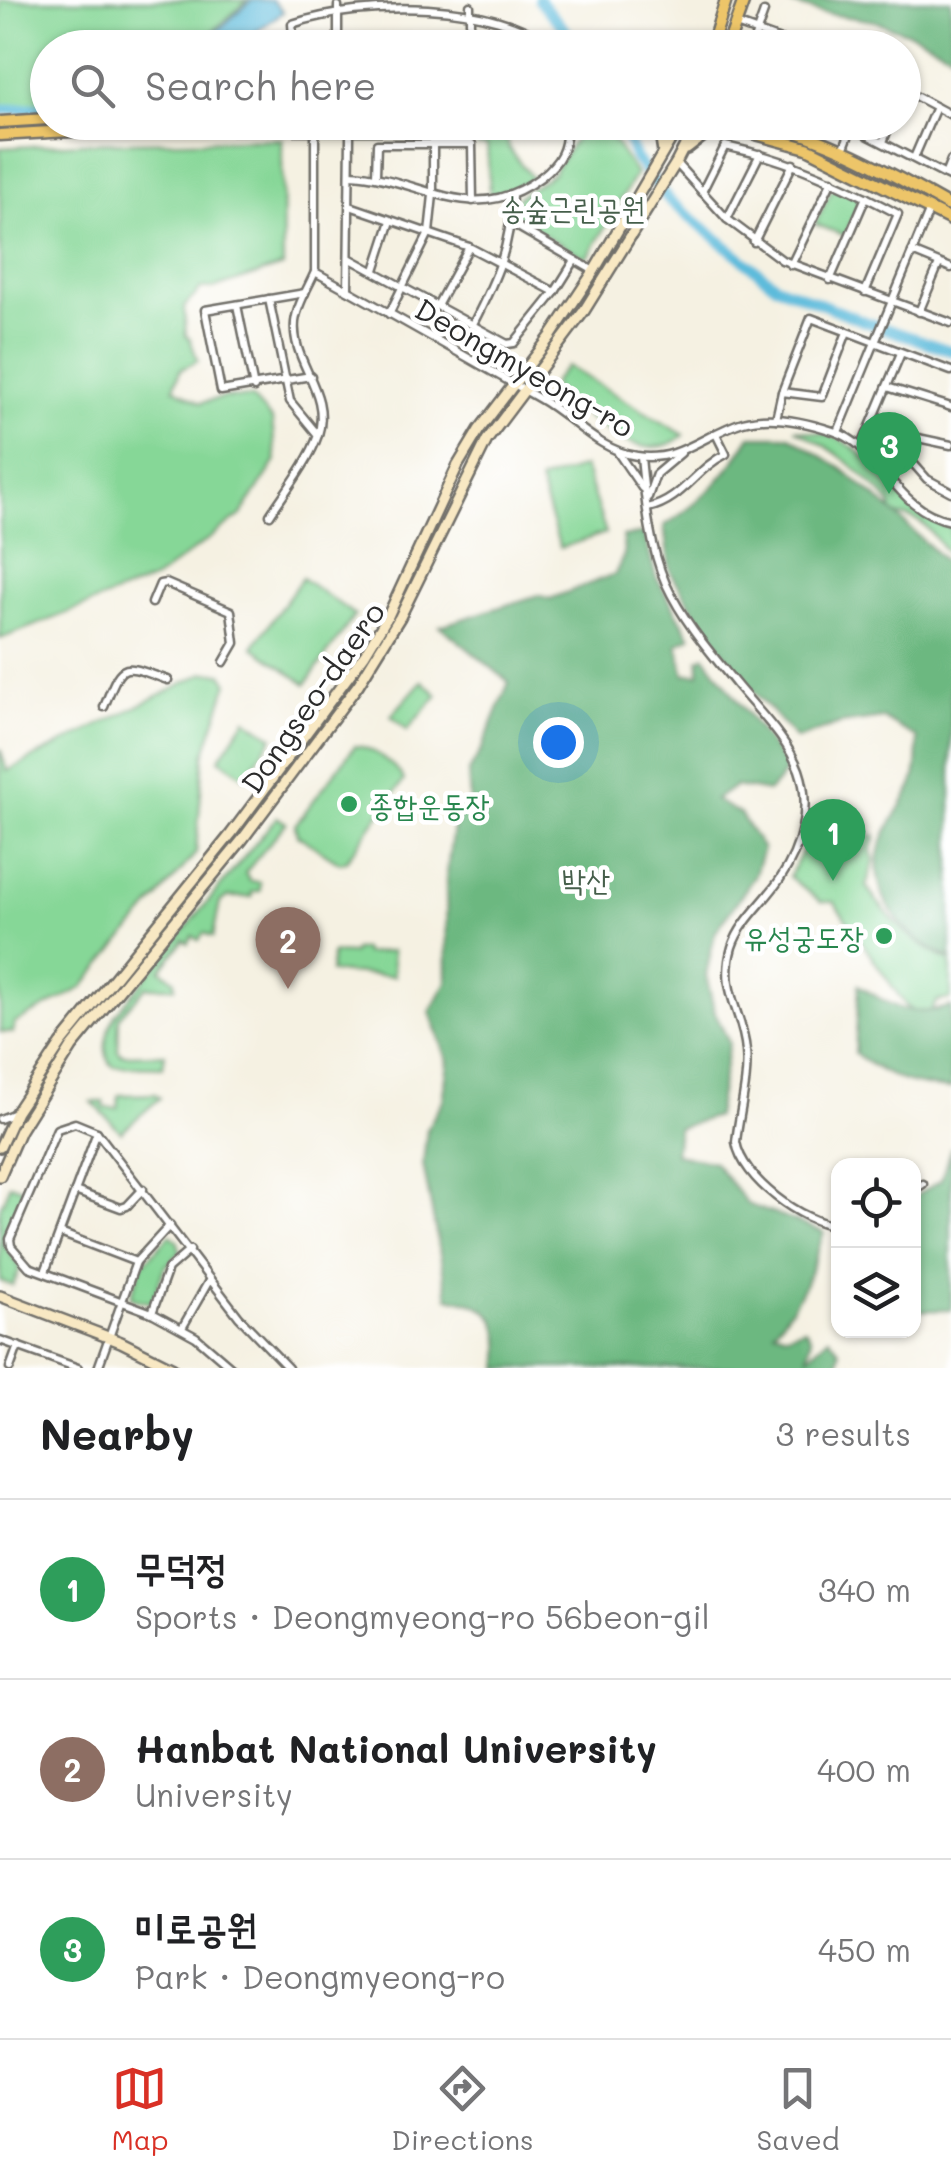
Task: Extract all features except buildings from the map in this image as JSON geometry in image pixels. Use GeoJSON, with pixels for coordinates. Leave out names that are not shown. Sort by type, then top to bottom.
{"type":"FeatureCollection","features":[{"type":"Feature","properties":{"kind":"main road"},"geometry":{"type":"LineString","coordinates":[[717,30],[726,0]]}},
{"type":"Feature","properties":{"kind":"main road"},"geometry":{"type":"LineString","coordinates":[[734,30],[744,0]]}},
{"type":"Feature","properties":{"kind":"main road"},"geometry":{"type":"LineString","coordinates":[[0,122],[30,120]]}},
{"type":"Feature","properties":{"kind":"main road"},"geometry":{"type":"LineString","coordinates":[[0,136],[30,134]]}},
{"type":"Feature","properties":{"kind":"main road"},"geometry":{"type":"LineString","coordinates":[[778,140],[807,148],[951,220]]}},
{"type":"Feature","properties":{"kind":"main road"},"geometry":{"type":"LineString","coordinates":[[819,140],[951,207]]}},
{"type":"Feature","properties":{"kind":"street"},"geometry":{"type":"LineString","coordinates":[[292,30],[292,24],[338,6],[397,0],[470,6],[505,15],[531,30]]}},
{"type":"Feature","properties":{"kind":"street"},"geometry":{"type":"LineString","coordinates":[[338,6],[338,30]]}},
{"type":"Feature","properties":{"kind":"street"},"geometry":{"type":"LineString","coordinates":[[470,6],[470,30]]}},
{"type":"Feature","properties":{"kind":"street"},"geometry":{"type":"LineString","coordinates":[[757,30],[764,12]]}},
{"type":"Feature","properties":{"kind":"street"},"geometry":{"type":"LineString","coordinates":[[736,24],[754,30]]}},
{"type":"Feature","properties":{"kind":"street"},"geometry":{"type":"LineString","coordinates":[[921,100],[951,115]]}},
{"type":"Feature","properties":{"kind":"street"},"geometry":{"type":"LineString","coordinates":[[914,158],[936,107]]}},
{"type":"Feature","properties":{"kind":"street"},"geometry":{"type":"LineString","coordinates":[[270,516],[318,436],[322,406],[295,330],[295,320],[315,272],[316,140]]}},
{"type":"Feature","properties":{"kind":"street"},"geometry":{"type":"LineString","coordinates":[[348,290],[350,140]]}},
{"type":"Feature","properties":{"kind":"street"},"geometry":{"type":"LineString","coordinates":[[350,174],[376,175],[433,195],[473,201],[512,196],[548,171],[562,154],[567,140]]}},
{"type":"Feature","properties":{"kind":"street"},"geometry":{"type":"LineString","coordinates":[[661,140],[662,154]]}},
{"type":"Feature","properties":{"kind":"street","name":"Dongseo-daero"},"geometry":{"type":"LineString","coordinates":[[0,1146],[16,1112],[60,1044],[231,834],[366,654],[388,616],[458,465],[594,271],[672,140]]}},
{"type":"Feature","properties":{"kind":"street","name":"Dongseo-daero"},"geometry":{"type":"LineString","coordinates":[[0,1176],[20,1130],[72,1047],[242,840],[358,685],[400,617],[471,467],[499,422],[566,338],[687,140]]}},
{"type":"Feature","properties":{"kind":"street"},"geometry":{"type":"LineString","coordinates":[[697,140],[674,165],[754,242],[791,265],[890,305],[951,322]]}},
{"type":"Feature","properties":{"kind":"street"},"geometry":{"type":"LineString","coordinates":[[844,150],[848,140]]}},
{"type":"Feature","properties":{"kind":"street"},"geometry":{"type":"LineString","coordinates":[[879,140],[948,176],[951,160]]}},
{"type":"Feature","properties":{"kind":"street"},"geometry":{"type":"LineString","coordinates":[[389,314],[428,233],[433,143]]}},
{"type":"Feature","properties":{"kind":"street"},"geometry":{"type":"LineString","coordinates":[[376,175],[377,144],[472,144],[473,201]]}},
{"type":"Feature","properties":{"kind":"street"},"geometry":{"type":"LineString","coordinates":[[702,193],[725,146],[793,164],[898,214],[865,292]]}},
{"type":"Feature","properties":{"kind":"street"},"geometry":{"type":"LineString","coordinates":[[726,219],[760,154]]}},
{"type":"Feature","properties":{"kind":"street"},"geometry":{"type":"LineString","coordinates":[[754,242],[793,164]]}},
{"type":"Feature","properties":{"kind":"street"},"geometry":{"type":"LineString","coordinates":[[791,265],[832,180]]}},
{"type":"Feature","properties":{"kind":"street"},"geometry":{"type":"LineString","coordinates":[[473,324],[503,264],[512,223],[512,196]]}},
{"type":"Feature","properties":{"kind":"street"},"geometry":{"type":"LineString","coordinates":[[830,280],[866,196]]}},
{"type":"Feature","properties":{"kind":"street"},"geometry":{"type":"LineString","coordinates":[[350,206],[469,247],[555,292]]}},
{"type":"Feature","properties":{"kind":"street"},"geometry":{"type":"LineString","coordinates":[[838,432],[930,209]]}},
{"type":"Feature","properties":{"kind":"street"},"geometry":{"type":"LineString","coordinates":[[375,270],[390,221]]}},
{"type":"Feature","properties":{"kind":"street"},"geometry":{"type":"LineString","coordinates":[[512,223],[594,271]]}},
{"type":"Feature","properties":{"kind":"street"},"geometry":{"type":"LineString","coordinates":[[438,304],[469,247]]}},
{"type":"Feature","properties":{"kind":"street"},"geometry":{"type":"LineString","coordinates":[[912,252],[951,268]]}},
{"type":"Feature","properties":{"kind":"street"},"geometry":{"type":"LineString","coordinates":[[350,258],[507,344],[514,343],[575,260]]}},
{"type":"Feature","properties":{"kind":"street"},"geometry":{"type":"LineString","coordinates":[[919,312],[939,264]]}},
{"type":"Feature","properties":{"kind":"street","name":"Deongmyeong-ro"},"geometry":{"type":"LineString","coordinates":[[315,272],[525,390],[616,451],[661,457],[748,421],[776,419],[838,432],[861,448],[916,508],[951,522]]}},
{"type":"Feature","properties":{"kind":"street"},"geometry":{"type":"LineString","coordinates":[[305,293],[205,310],[220,391],[311,376]]}},
{"type":"Feature","properties":{"kind":"street"},"geometry":{"type":"LineString","coordinates":[[270,299],[284,382],[294,408],[318,436]]}},
{"type":"Feature","properties":{"kind":"street"},"geometry":{"type":"LineString","coordinates":[[238,305],[254,388]]}},
{"type":"Feature","properties":{"kind":"street"},"geometry":{"type":"LineString","coordinates":[[776,419],[782,392],[811,318],[951,371]]}},
{"type":"Feature","properties":{"kind":"street"},"geometry":{"type":"LineString","coordinates":[[782,392],[822,397],[847,332]]}},
{"type":"Feature","properties":{"kind":"street"},"geometry":{"type":"LineString","coordinates":[[861,448],[902,352]]}},
{"type":"Feature","properties":{"kind":"street"},"geometry":{"type":"LineString","coordinates":[[886,387],[951,407]]}},
{"type":"Feature","properties":{"kind":"street"},"geometry":{"type":"LineString","coordinates":[[874,419],[926,479],[951,492]]}},
{"type":"Feature","properties":{"kind":"street"},"geometry":{"type":"LineString","coordinates":[[884,430],[951,445]]}},
{"type":"Feature","properties":{"kind":"street"},"geometry":{"type":"LineString","coordinates":[[648,506],[680,494],[705,466],[726,454],[716,434]]}},
{"type":"Feature","properties":{"kind":"street"},"geometry":{"type":"LineString","coordinates":[[648,506],[656,474],[685,450]]}},
{"type":"Feature","properties":{"kind":"street"},"geometry":{"type":"LineString","coordinates":[[616,451],[636,475],[648,506]]}},
{"type":"Feature","properties":{"kind":"street"},"geometry":{"type":"LineString","coordinates":[[641,457],[659,564],[677,605],[776,733],[802,780],[800,842],[779,881],[738,934],[729,963],[730,998],[746,1049],[736,1142],[738,1153],[756,1178],[818,1224],[831,1225]]}},
{"type":"Feature","properties":{"kind":"street"},"geometry":{"type":"LineString","coordinates":[[152,603],[160,584],[166,583],[231,611],[235,643],[224,662]]}},
{"type":"Feature","properties":{"kind":"street"},"geometry":{"type":"LineString","coordinates":[[104,706],[124,668],[168,680]]}},
{"type":"Feature","properties":{"kind":"street"},"geometry":{"type":"LineString","coordinates":[[0,1119],[16,1112]]}},
{"type":"Feature","properties":{"kind":"street"},"geometry":{"type":"LineString","coordinates":[[232,1368],[182,1328],[24,1263],[10,1240],[57,1129],[75,1124],[98,1132],[239,1317],[288,1368]]}},
{"type":"Feature","properties":{"kind":"street"},"geometry":{"type":"LineString","coordinates":[[45,1272],[98,1132]]}},
{"type":"Feature","properties":{"kind":"street"},"geometry":{"type":"LineString","coordinates":[[75,1191],[120,1208],[143,1189]]}},
{"type":"Feature","properties":{"kind":"street"},"geometry":{"type":"LineString","coordinates":[[98,1368],[136,1262],[170,1224]]}},
{"type":"Feature","properties":{"kind":"street"},"geometry":{"type":"LineString","coordinates":[[60,1233],[136,1262]]}},
{"type":"Feature","properties":{"kind":"street"},"geometry":{"type":"LineString","coordinates":[[152,1313],[168,1270],[190,1250]]}},
{"type":"Feature","properties":{"kind":"street"},"geometry":{"type":"LineString","coordinates":[[182,1328],[210,1279]]}},
{"type":"Feature","properties":{"kind":"street"},"geometry":{"type":"LineString","coordinates":[[0,1296],[109,1338],[173,1368]]}},
{"type":"Feature","properties":{"kind":"street"},"geometry":{"type":"LineString","coordinates":[[0,1340],[78,1368]]}},
{"type":"Feature","properties":{"kind":"street"},"geometry":{"type":"LineString","coordinates":[[10,1368],[18,1346]]}},
{"type":"Feature","properties":{"kind":"green space"},"geometry":{"type":"Polygon","coordinates":[[[0,0],[248,0],[214,30],[30,30],[30,104],[0,107],[0,0]]]}},
{"type":"Feature","properties":{"kind":"green space"},"geometry":{"type":"Polygon","coordinates":[[[777,0],[951,0],[951,54],[921,38],[921,30],[900,30],[874,21],[822,13],[777,0]]]}},
{"type":"Feature","properties":{"kind":"green space"},"geometry":{"type":"Polygon","coordinates":[[[282,140],[283,266],[201,289],[184,307],[186,336],[198,361],[180,370],[174,388],[201,403],[225,397],[252,398],[272,420],[276,461],[241,515],[155,579],[0,639],[0,148],[282,140]]]}},
{"type":"Feature","properties":{"kind":"green space"},"geometry":{"type":"Polygon","coordinates":[[[477,140],[507,140],[509,149],[532,178],[521,186],[490,196],[487,145],[477,145],[477,140]]]}},
{"type":"Feature","properties":{"kind":"green space","name":"송숲근린공원"},"geometry":{"type":"Polygon","coordinates":[[[574,140],[613,140],[636,174],[585,257],[516,220],[518,197],[552,174],[574,140]]]}},
{"type":"Feature","properties":{"kind":"green space"},"geometry":{"type":"Polygon","coordinates":[[[839,187],[859,197],[860,202],[845,236],[815,224],[832,189],[839,187]]]}},
{"type":"Feature","properties":{"kind":"green space"},"geometry":{"type":"Polygon","coordinates":[[[567,366],[684,435],[667,445],[650,447],[615,436],[553,388],[553,382],[567,366]]]}},
{"type":"Feature","properties":{"kind":"green space"},"geometry":{"type":"Polygon","coordinates":[[[795,429],[842,440],[862,455],[907,503],[951,527],[951,557],[921,523],[891,515],[891,504],[847,462],[795,429]]]}},
{"type":"Feature","properties":{"kind":"green space"},"geometry":{"type":"Polygon","coordinates":[[[751,436],[790,436],[842,469],[951,567],[951,958],[917,939],[903,926],[891,911],[878,876],[884,838],[914,782],[917,738],[883,718],[840,724],[796,739],[743,679],[670,571],[664,526],[713,486],[751,436]]]}},
{"type":"Feature","properties":{"kind":"green space"},"geometry":{"type":"Polygon","coordinates":[[[584,467],[606,533],[560,548],[539,481],[584,467]]]}},
{"type":"Feature","properties":{"kind":"green space","name":"박산"},"geometry":{"type":"Polygon","coordinates":[[[644,533],[656,577],[691,637],[677,644],[685,674],[699,674],[699,659],[705,656],[786,766],[783,776],[768,792],[735,786],[715,800],[740,814],[763,849],[754,877],[715,933],[706,975],[714,1010],[729,1043],[716,1116],[678,1128],[675,1154],[714,1162],[747,1204],[824,1232],[805,1284],[774,1330],[787,1334],[805,1328],[811,1338],[808,1356],[829,1337],[840,1351],[837,1368],[499,1368],[500,1338],[493,1318],[476,1305],[448,1297],[423,1164],[427,1129],[443,1100],[448,1062],[430,1012],[447,982],[446,879],[453,827],[470,799],[468,773],[509,682],[440,626],[538,595],[550,599],[615,574],[624,555],[623,537],[644,533]]]}},
{"type":"Feature","properties":{"kind":"green space"},"geometry":{"type":"Polygon","coordinates":[[[302,578],[355,615],[306,684],[253,647],[302,578]]]}},
{"type":"Feature","properties":{"kind":"green space"},"geometry":{"type":"Polygon","coordinates":[[[204,673],[222,673],[228,683],[204,755],[196,853],[82,988],[15,1023],[13,1033],[0,1032],[0,748],[7,771],[204,673]]]}},
{"type":"Feature","properties":{"kind":"green space"},"geometry":{"type":"Polygon","coordinates":[[[422,681],[438,695],[407,730],[391,716],[422,681]]]}},
{"type":"Feature","properties":{"kind":"green space"},"geometry":{"type":"Polygon","coordinates":[[[246,719],[273,737],[245,777],[219,759],[246,719]]]}},
{"type":"Feature","properties":{"kind":"green space","name":"종합운동장"},"geometry":{"type":"Polygon","coordinates":[[[355,746],[383,758],[404,780],[346,861],[340,863],[297,835],[295,825],[355,746]]]}},
{"type":"Feature","properties":{"kind":"green space"},"geometry":{"type":"Polygon","coordinates":[[[277,817],[286,823],[245,873],[250,881],[260,882],[260,891],[252,892],[252,897],[227,897],[220,902],[213,937],[204,933],[199,940],[193,936],[188,943],[184,940],[161,970],[175,980],[175,987],[146,987],[119,1017],[118,1051],[122,1055],[165,1054],[163,1067],[113,1066],[106,1047],[115,1015],[277,817]]]}},
{"type":"Feature","properties":{"kind":"green space","name":"유성궁도장"},"geometry":{"type":"Polygon","coordinates":[[[815,828],[876,836],[871,850],[874,862],[866,886],[903,930],[951,961],[951,999],[937,1001],[927,1017],[906,1006],[834,902],[821,902],[789,877],[815,828]]]}},
{"type":"Feature","properties":{"kind":"green space"},"geometry":{"type":"Polygon","coordinates":[[[363,949],[365,954],[392,951],[394,976],[330,972],[332,953],[352,954],[363,949]]]}},
{"type":"Feature","properties":{"kind":"green space"},"geometry":{"type":"Polygon","coordinates":[[[859,985],[902,1009],[925,1012],[951,1006],[951,1089],[900,1079],[855,1054],[859,985]]]}},
{"type":"Feature","properties":{"kind":"green space"},"geometry":{"type":"Polygon","coordinates":[[[155,1094],[160,1098],[121,1132],[92,1102],[104,1102],[104,1108],[118,1108],[119,1095],[155,1094]]]}},
{"type":"Feature","properties":{"kind":"green space"},"geometry":{"type":"Polygon","coordinates":[[[951,1147],[951,1310],[921,1311],[921,1193],[941,1180],[951,1147]]]}},
{"type":"Feature","properties":{"kind":"green space"},"geometry":{"type":"Polygon","coordinates":[[[10,1184],[24,1189],[3,1243],[20,1268],[13,1286],[0,1281],[0,1208],[10,1184]]]}},
{"type":"Feature","properties":{"kind":"green space"},"geometry":{"type":"Polygon","coordinates":[[[170,1235],[177,1240],[181,1252],[165,1267],[151,1303],[133,1299],[142,1265],[170,1235]]]}},
{"type":"Feature","properties":{"kind":"water"},"geometry":{"type":"Polygon","coordinates":[[[252,0],[272,0],[283,12],[259,30],[218,30],[252,0]]]}},
{"type":"Feature","properties":{"kind":"waterway"},"geometry":{"type":"LineString","coordinates":[[539,0],[565,30]]}},
{"type":"Feature","properties":{"kind":"waterway"},"geometry":{"type":"LineString","coordinates":[[0,110],[30,108]]}},
{"type":"Feature","properties":{"kind":"waterway"},"geometry":{"type":"LineString","coordinates":[[627,140],[636,159],[670,201],[775,285],[951,351]]}},
{"type":"Feature","properties":{"kind":"place","name":"미로공원"},"geometry":{"type":"Point","coordinates":[889,494]}},
{"type":"Feature","properties":{"kind":"place","name":"종합운동장"},"geometry":{"type":"Point","coordinates":[349,804]}},
{"type":"Feature","properties":{"kind":"place","name":"무덕정"},"geometry":{"type":"Point","coordinates":[833,881]}},
{"type":"Feature","properties":{"kind":"place","name":"유성궁도장"},"geometry":{"type":"Point","coordinates":[884,936]}},
{"type":"Feature","properties":{"kind":"place","name":"Hanbat National University"},"geometry":{"type":"Point","coordinates":[288,989]}}]}
